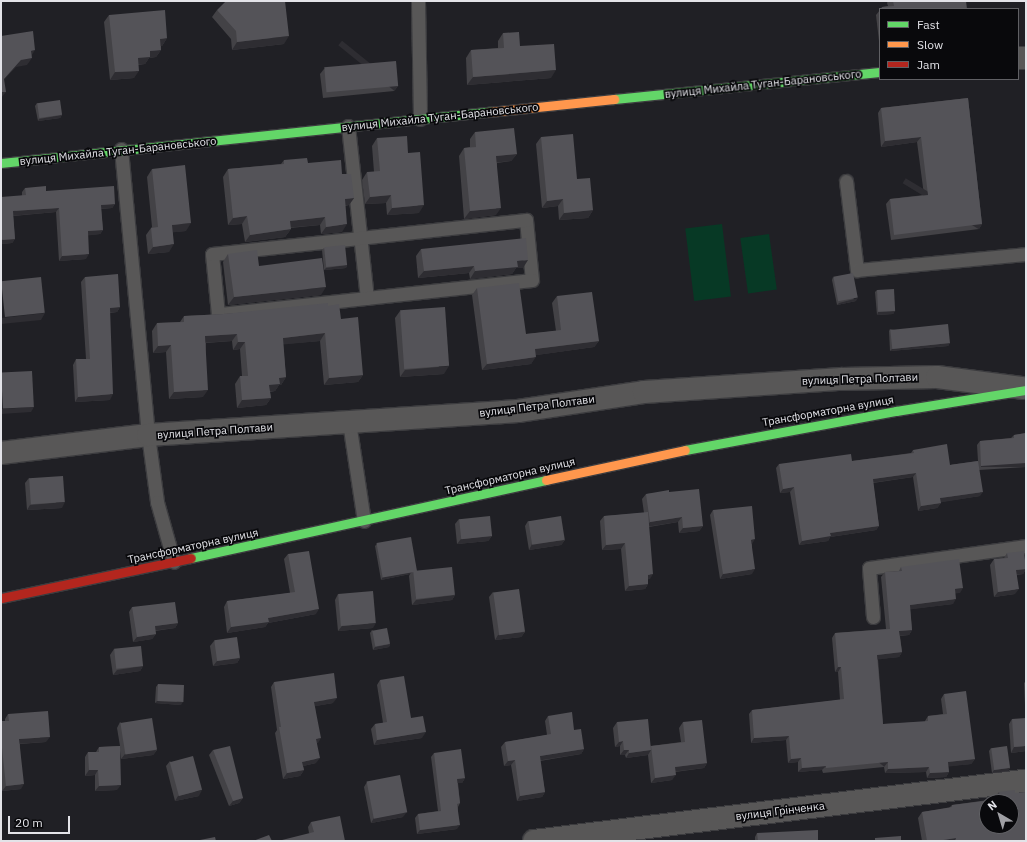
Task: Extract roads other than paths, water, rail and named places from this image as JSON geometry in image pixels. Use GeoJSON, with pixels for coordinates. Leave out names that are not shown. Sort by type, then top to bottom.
{"type":"FeatureCollection","features":[{"type":"Feature","properties":{"kind":"street","name":"вулиця Михайла Туган-Барановського"},"geometry":{"type":"LineString","coordinates":[[1,164],[121,149],[879,72]]}},
{"type":"Feature","properties":{"kind":"street","name":"вулиця Петра Полтави"},"geometry":{"type":"LineString","coordinates":[[1,453],[148,435],[518,411],[644,392],[842,379],[936,377],[1026,389]]}},
{"type":"Feature","properties":{"kind":"street","name":"Трансформаторна вулиця"},"geometry":{"type":"LineString","coordinates":[[1,598],[364,521],[651,456],[896,411],[1026,389]]}},
{"type":"Feature","properties":{"kind":"street","name":"вулиця Грінченка"},"geometry":{"type":"LineString","coordinates":[[534,841],[1026,781]]}},
{"type":"Feature","properties":{"kind":"lane"},"geometry":{"type":"LineString","coordinates":[[418,1],[420,119]]}},
{"type":"Feature","properties":{"kind":"lane"},"geometry":{"type":"LineString","coordinates":[[348,126],[367,298]]}},
{"type":"Feature","properties":{"kind":"lane"},"geometry":{"type":"LineString","coordinates":[[121,149],[148,435],[156,502],[174,562]]}},
{"type":"Feature","properties":{"kind":"lane"},"geometry":{"type":"LineString","coordinates":[[846,181],[857,270],[1026,254]]}},
{"type":"Feature","properties":{"kind":"lane"},"geometry":{"type":"LineString","coordinates":[[526,220],[532,280],[367,298],[218,314],[212,254],[526,220]]}},
{"type":"Feature","properties":{"kind":"lane"},"geometry":{"type":"LineString","coordinates":[[349,422],[364,521]]}},
{"type":"Feature","properties":{"kind":"lane"},"geometry":{"type":"LineString","coordinates":[[873,617],[869,568],[1026,546]]}}]}
